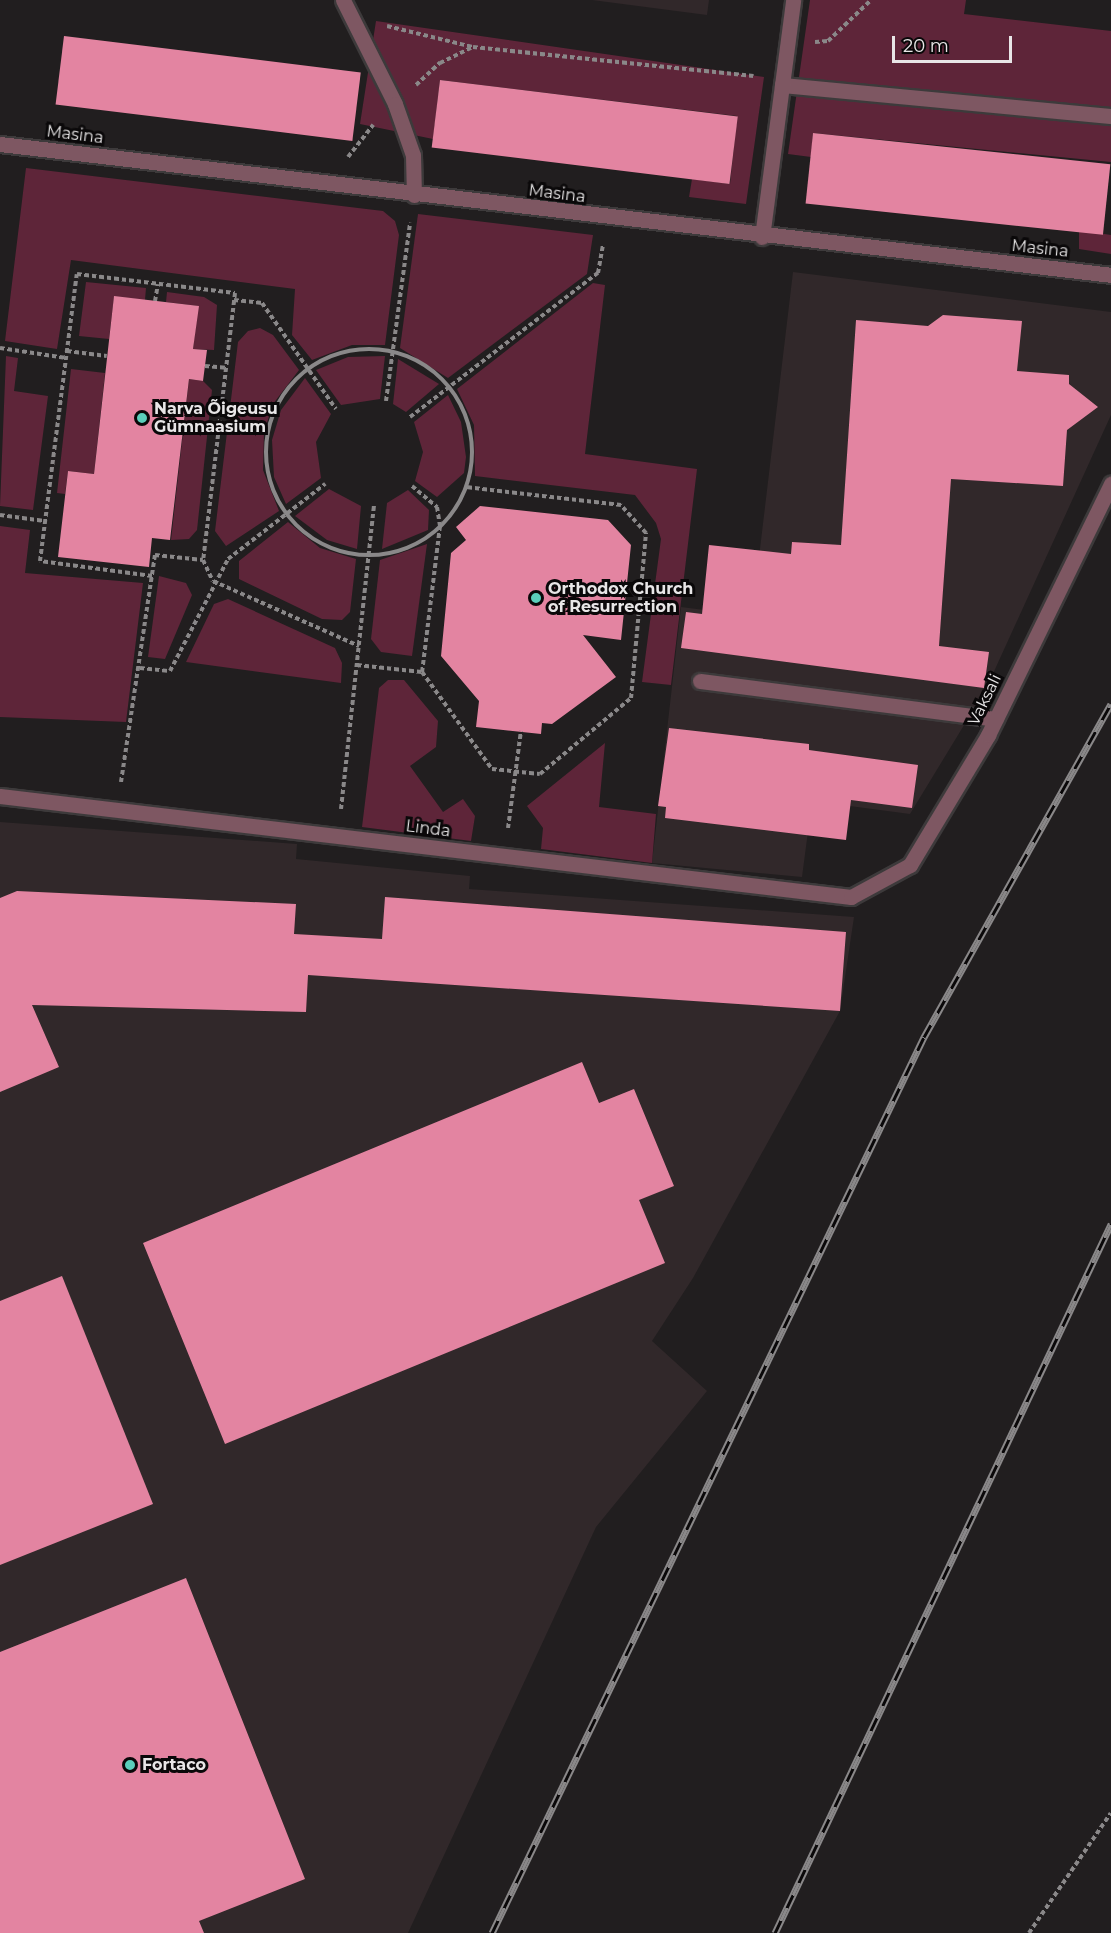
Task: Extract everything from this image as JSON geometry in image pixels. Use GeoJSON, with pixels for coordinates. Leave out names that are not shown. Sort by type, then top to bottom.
{"type":"FeatureCollection","features":[{"type":"Feature","properties":{"kind":"street"},"geometry":{"type":"LineString","coordinates":[[762,237],[793,0]]}},
{"type":"Feature","properties":{"kind":"street"},"geometry":{"type":"LineString","coordinates":[[344,2],[395,104],[413,154],[414,195]]}},
{"type":"Feature","properties":{"kind":"street"},"geometry":{"type":"LineString","coordinates":[[783,82],[1111,116]]}},
{"type":"Feature","properties":{"kind":"street","name":"Masina"},"geometry":{"type":"LineString","coordinates":[[0,144],[762,237],[1111,275]]}},
{"type":"Feature","properties":{"kind":"street","name":"Vaksali"},"geometry":{"type":"LineString","coordinates":[[851,897],[910,865],[996,719],[1111,484]]}},
{"type":"Feature","properties":{"kind":"street"},"geometry":{"type":"LineString","coordinates":[[700,681],[996,719]]}},
{"type":"Feature","properties":{"kind":"street","name":"Linda"},"geometry":{"type":"LineString","coordinates":[[0,796],[851,897]]}},
{"type":"Feature","properties":{"kind":"path"},"geometry":{"type":"LineString","coordinates":[[788,44],[828,41],[871,0]]}},
{"type":"Feature","properties":{"kind":"path"},"geometry":{"type":"LineString","coordinates":[[344,2],[416,37],[473,47],[783,82]]}},
{"type":"Feature","properties":{"kind":"path"},"geometry":{"type":"LineString","coordinates":[[340,168],[395,104],[440,63],[473,47]]}},
{"type":"Feature","properties":{"kind":"path"},"geometry":{"type":"LineString","coordinates":[[386,401],[414,195]]}},
{"type":"Feature","properties":{"kind":"path"},"geometry":{"type":"LineString","coordinates":[[410,417],[598,273],[608,218]]}},
{"type":"Feature","properties":{"kind":"path"},"geometry":{"type":"LineString","coordinates":[[152,576],[40,561],[77,274],[235,293],[203,560],[213,581],[359,646]]}},
{"type":"Feature","properties":{"kind":"path"},"geometry":{"type":"LineString","coordinates":[[155,301],[158,284]]}},
{"type":"Feature","properties":{"kind":"path"},"geometry":{"type":"LineString","coordinates":[[234,300],[262,303],[306,370],[336,409]]}},
{"type":"Feature","properties":{"kind":"path"},"geometry":{"type":"LineString","coordinates":[[0,348],[66,358]]}},
{"type":"Feature","properties":{"kind":"path"},"geometry":{"type":"LineString","coordinates":[[67,351],[107,356]]}},
{"type":"Feature","properties":{"kind":"path"},"geometry":{"type":"LineString","coordinates":[[348,351],[393,352],[424,365],[449,387],[471,435],[466,487],[440,526],[420,541],[370,555],[317,540],[286,512],[269,476],[268,437],[280,399],[306,370],[348,351]]}},
{"type":"Feature","properties":{"kind":"path"},"geometry":{"type":"LineString","coordinates":[[205,366],[226,368]]}},
{"type":"Feature","properties":{"kind":"path"},"geometry":{"type":"LineString","coordinates":[[140,668],[170,671],[213,581],[228,559],[325,484]]}},
{"type":"Feature","properties":{"kind":"path"},"geometry":{"type":"LineString","coordinates":[[412,486],[437,507],[440,526],[422,672],[492,769],[540,774],[631,698],[649,546],[640,521],[621,506],[466,487]]}},
{"type":"Feature","properties":{"kind":"path"},"geometry":{"type":"LineString","coordinates":[[338,836],[374,506]]}},
{"type":"Feature","properties":{"kind":"path"},"geometry":{"type":"LineString","coordinates":[[0,515],[45,521]]}},
{"type":"Feature","properties":{"kind":"path"},"geometry":{"type":"LineString","coordinates":[[116,810],[140,668],[155,555],[203,560]]}},
{"type":"Feature","properties":{"kind":"path"},"geometry":{"type":"LineString","coordinates":[[357,665],[422,672]]}},
{"type":"Feature","properties":{"kind":"path"},"geometry":{"type":"LineString","coordinates":[[504,856],[521,731]]}},
{"type":"Feature","properties":{"kind":"path"},"geometry":{"type":"LineString","coordinates":[[1029,1933],[1111,1813]]}},
{"type":"Feature","properties":{"kind":"shaded area"},"geometry":{"type":"Polygon","coordinates":[[[592,0],[709,0],[707,15],[592,0]]]}},
{"type":"Feature","properties":{"kind":"shaded area"},"geometry":{"type":"Polygon","coordinates":[[[810,0],[966,0],[964,14],[1111,31],[1111,162],[813,133],[811,157],[788,154],[810,0]]]}},
{"type":"Feature","properties":{"kind":"shaded area"},"geometry":{"type":"Polygon","coordinates":[[[376,21],[764,77],[746,204],[689,197],[692,179],[730,184],[737,116],[440,80],[433,139],[360,124],[376,21]]]}},
{"type":"Feature","properties":{"kind":"shaded area"},"geometry":{"type":"Polygon","coordinates":[[[26,168],[383,211],[395,221],[399,235],[385,345],[352,345],[312,360],[292,335],[295,289],[71,260],[57,349],[5,341],[26,168]]]}},
{"type":"Feature","properties":{"kind":"shaded area"},"geometry":{"type":"Polygon","coordinates":[[[418,214],[593,235],[587,274],[448,378],[400,348],[418,214]]]}},
{"type":"Feature","properties":{"kind":"shaded area"},"geometry":{"type":"Polygon","coordinates":[[[1079,230],[1111,235],[1111,254],[1079,249],[1079,230]]]}},
{"type":"Feature","properties":{"kind":"shaded area"},"geometry":{"type":"Polygon","coordinates":[[[793,272],[1111,312],[1111,415],[986,689],[910,814],[812,801],[802,877],[652,863],[681,607],[752,616],[793,272]]]}},
{"type":"Feature","properties":{"kind":"shaded area"},"geometry":{"type":"Polygon","coordinates":[[[86,282],[146,288],[145,300],[114,297],[109,339],[79,336],[86,282]]]}},
{"type":"Feature","properties":{"kind":"shaded area"},"geometry":{"type":"Polygon","coordinates":[[[593,283],[605,285],[585,454],[697,469],[671,685],[642,682],[661,539],[656,523],[635,495],[475,476],[474,425],[457,389],[593,283]]]}},
{"type":"Feature","properties":{"kind":"shaded area"},"geometry":{"type":"Polygon","coordinates":[[[167,292],[204,297],[217,305],[214,350],[193,349],[198,306],[166,302],[167,292]]]}},
{"type":"Feature","properties":{"kind":"shaded area"},"geometry":{"type":"Polygon","coordinates":[[[260,328],[273,335],[299,370],[273,404],[264,432],[263,470],[279,511],[226,546],[215,531],[238,342],[248,331],[260,328]]]}},
{"type":"Feature","properties":{"kind":"shaded area"},"geometry":{"type":"Polygon","coordinates":[[[6,356],[18,358],[14,391],[48,396],[33,510],[0,506],[6,356]]]}},
{"type":"Feature","properties":{"kind":"shaded area"},"geometry":{"type":"Polygon","coordinates":[[[385,356],[380,399],[341,405],[316,370],[348,357],[385,356]]]}},
{"type":"Feature","properties":{"kind":"shaded area"},"geometry":{"type":"Polygon","coordinates":[[[398,359],[439,384],[406,412],[393,404],[398,359]]]}},
{"type":"Feature","properties":{"kind":"shaded area"},"geometry":{"type":"Polygon","coordinates":[[[71,369],[105,373],[94,474],[68,471],[65,494],[57,493],[71,369]]]}},
{"type":"Feature","properties":{"kind":"shaded area"},"geometry":{"type":"Polygon","coordinates":[[[305,378],[331,414],[316,442],[321,478],[286,504],[274,477],[272,440],[281,410],[305,378]]]}},
{"type":"Feature","properties":{"kind":"shaded area"},"geometry":{"type":"Polygon","coordinates":[[[189,379],[203,381],[212,390],[197,530],[189,539],[171,540],[189,379]]]}},
{"type":"Feature","properties":{"kind":"shaded area"},"geometry":{"type":"Polygon","coordinates":[[[448,395],[461,422],[466,457],[464,473],[437,497],[415,481],[423,452],[414,422],[448,395]]]}},
{"type":"Feature","properties":{"kind":"shaded area"},"geometry":{"type":"Polygon","coordinates":[[[329,489],[361,506],[357,549],[327,540],[295,516],[329,489]]]}},
{"type":"Feature","properties":{"kind":"shaded area"},"geometry":{"type":"Polygon","coordinates":[[[408,490],[429,510],[428,530],[382,549],[387,503],[408,490]]]}},
{"type":"Feature","properties":{"kind":"shaded area"},"geometry":{"type":"Polygon","coordinates":[[[288,522],[320,548],[356,559],[350,612],[342,620],[322,619],[239,579],[239,561],[288,522]]]}},
{"type":"Feature","properties":{"kind":"shaded area"},"geometry":{"type":"Polygon","coordinates":[[[0,526],[30,530],[25,573],[143,583],[126,722],[0,717],[0,526]]]}},
{"type":"Feature","properties":{"kind":"shaded area"},"geometry":{"type":"Polygon","coordinates":[[[427,544],[412,656],[381,652],[371,639],[380,560],[427,544]]]}},
{"type":"Feature","properties":{"kind":"shaded area"},"geometry":{"type":"Polygon","coordinates":[[[159,576],[186,583],[192,595],[165,659],[148,657],[159,576]]]}},
{"type":"Feature","properties":{"kind":"shaded area"},"geometry":{"type":"Polygon","coordinates":[[[228,599],[335,648],[342,663],[341,683],[186,662],[214,604],[228,599]]]}},
{"type":"Feature","properties":{"kind":"shaded area"},"geometry":{"type":"Polygon","coordinates":[[[388,680],[404,680],[438,721],[436,747],[410,766],[443,812],[463,799],[475,816],[471,841],[362,827],[379,688],[388,680]]]}},
{"type":"Feature","properties":{"kind":"shaded area"},"geometry":{"type":"Polygon","coordinates":[[[605,743],[599,807],[656,814],[652,863],[541,849],[543,828],[527,806],[605,743]]]}},
{"type":"Feature","properties":{"kind":"shaded area"},"geometry":{"type":"Polygon","coordinates":[[[0,822],[297,844],[296,859],[470,876],[469,889],[854,917],[840,1011],[693,1278],[652,1341],[707,1391],[596,1527],[408,1933],[0,1933],[0,822]]]}},
{"type":"Feature","properties":{"kind":"building"},"geometry":{"type":"Polygon","coordinates":[[[64,36],[361,72],[352,141],[56,104],[64,36]]]}},
{"type":"Feature","properties":{"kind":"building"},"geometry":{"type":"Polygon","coordinates":[[[440,80],[738,117],[729,184],[432,147],[440,80]]]}},
{"type":"Feature","properties":{"kind":"building"},"geometry":{"type":"Polygon","coordinates":[[[813,133],[1110,164],[1103,235],[806,204],[813,133]]]}},
{"type":"Feature","properties":{"kind":"building"},"geometry":{"type":"Polygon","coordinates":[[[114,296],[199,306],[193,349],[207,350],[203,381],[189,379],[170,540],[152,538],[149,567],[58,557],[68,471],[94,474],[114,296]]]}},
{"type":"Feature","properties":{"kind":"building"},"geometry":{"type":"Polygon","coordinates":[[[943,315],[1022,321],[1017,371],[1069,375],[1069,384],[1098,407],[1067,430],[1063,486],[951,479],[939,646],[989,652],[984,688],[681,648],[686,612],[702,614],[709,545],[791,554],[792,542],[841,545],[856,320],[928,326],[943,315]]]}},
{"type":"Feature","properties":{"kind":"building","name":"Orthodox Church of Resurrection"},"geometry":{"type":"Polygon","coordinates":[[[480,506],[608,520],[631,545],[621,640],[583,635],[616,677],[552,724],[542,723],[541,734],[476,727],[479,701],[441,656],[451,553],[466,540],[456,527],[480,506]]]}},
{"type":"Feature","properties":{"kind":"building"},"geometry":{"type":"Polygon","coordinates":[[[669,728],[809,744],[809,750],[918,765],[912,808],[851,800],[846,840],[665,818],[666,807],[658,806],[669,728]]]}},
{"type":"Feature","properties":{"kind":"building"},"geometry":{"type":"Polygon","coordinates":[[[17,891],[296,904],[294,934],[382,939],[385,897],[846,932],[840,1011],[308,975],[306,1012],[32,1005],[59,1067],[0,1092],[0,898],[17,891]]]}},
{"type":"Feature","properties":{"kind":"building"},"geometry":{"type":"Polygon","coordinates":[[[582,1062],[599,1103],[634,1089],[674,1186],[639,1200],[665,1263],[225,1444],[143,1243],[582,1062]]]}},
{"type":"Feature","properties":{"kind":"building"},"geometry":{"type":"Polygon","coordinates":[[[62,1276],[153,1504],[0,1565],[0,1301],[62,1276]]]}},
{"type":"Feature","properties":{"kind":"building","name":"Fortaco"},"geometry":{"type":"Polygon","coordinates":[[[186,1578],[305,1879],[199,1921],[204,1933],[0,1933],[0,1652],[186,1578]]]}},
{"type":"Feature","properties":{"kind":"railway"},"geometry":{"type":"LineString","coordinates":[[492,1933],[924,1037],[1111,704]]}},
{"type":"Feature","properties":{"kind":"railway"},"geometry":{"type":"LineString","coordinates":[[775,1933],[1111,1224]]}},
{"type":"Feature","properties":{"kind":"place","name":"Narva Õigeusu Gümnaasium"},"geometry":{"type":"Point","coordinates":[142,418]}},
{"type":"Feature","properties":{"kind":"place","name":"Orthodox Church of Resurrection"},"geometry":{"type":"Point","coordinates":[536,598]}},
{"type":"Feature","properties":{"kind":"place","name":"Fortaco"},"geometry":{"type":"Point","coordinates":[130,1765]}}]}
